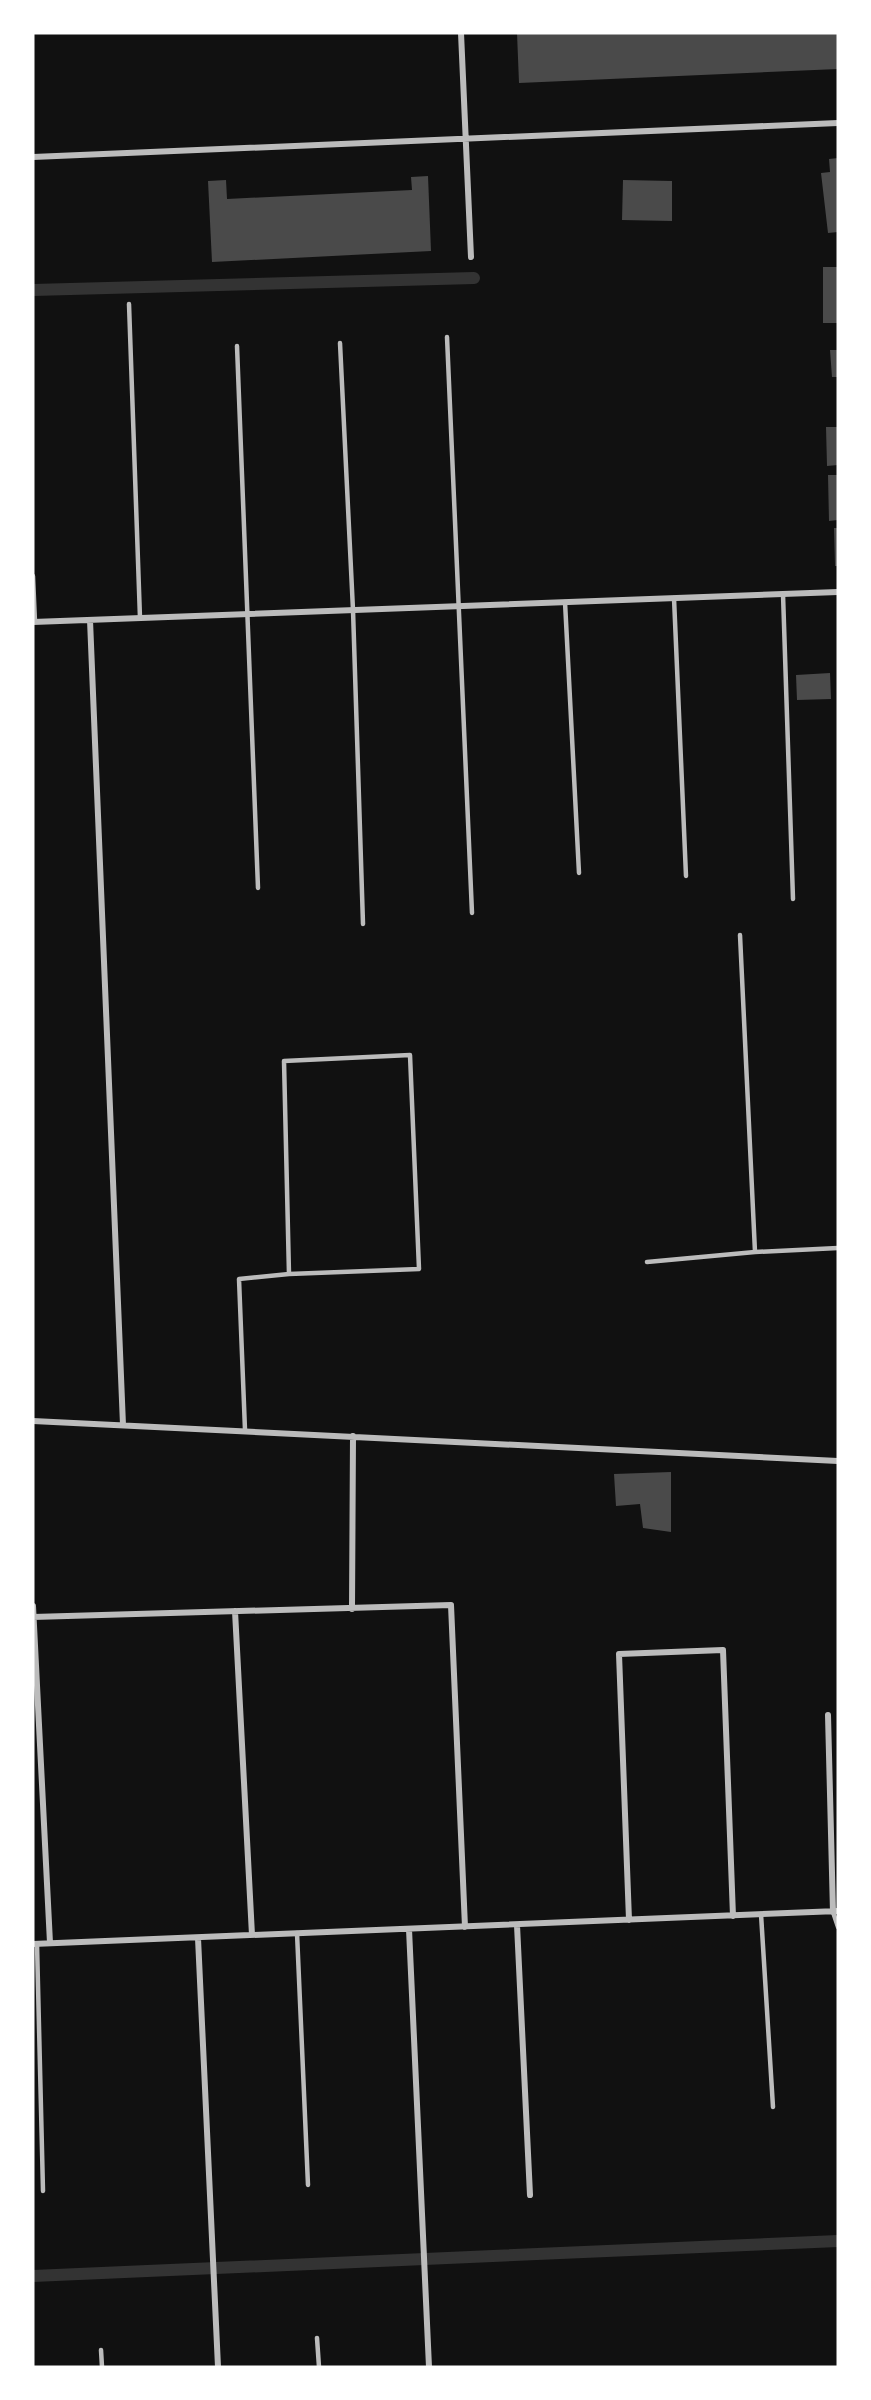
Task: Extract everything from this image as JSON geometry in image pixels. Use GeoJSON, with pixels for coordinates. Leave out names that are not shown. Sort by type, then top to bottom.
{"type":"FeatureCollection","features":[{"type":"Feature","properties":{"kind":"street"},"geometry":{"type":"LineString","coordinates":[[462,33],[471,257]]}},
{"type":"Feature","properties":{"kind":"street"},"geometry":{"type":"LineString","coordinates":[[33,157],[838,123]]}},
{"type":"Feature","properties":{"kind":"street"},"geometry":{"type":"LineString","coordinates":[[34,622],[838,592]]}},
{"type":"Feature","properties":{"kind":"street"},"geometry":{"type":"LineString","coordinates":[[90,620],[123,1425]]}},
{"type":"Feature","properties":{"kind":"street"},"geometry":{"type":"LineString","coordinates":[[33,1421],[838,1461]]}},
{"type":"Feature","properties":{"kind":"street"},"geometry":{"type":"LineString","coordinates":[[352,1436],[352,1609]]}},
{"type":"Feature","properties":{"kind":"street"},"geometry":{"type":"LineString","coordinates":[[33,1617],[451,1605],[465,1927]]}},
{"type":"Feature","properties":{"kind":"street"},"geometry":{"type":"LineString","coordinates":[[33,1606],[50,1943]]}},
{"type":"Feature","properties":{"kind":"street"},"geometry":{"type":"LineString","coordinates":[[235,1611],[252,1935]]}},
{"type":"Feature","properties":{"kind":"street"},"geometry":{"type":"LineString","coordinates":[[629,1920],[619,1654],[723,1650],[734,1916]]}},
{"type":"Feature","properties":{"kind":"street"},"geometry":{"type":"LineString","coordinates":[[35,1944],[835,1912],[828,1715]]}},
{"type":"Feature","properties":{"kind":"street"},"geometry":{"type":"LineString","coordinates":[[517,1925],[530,2195]]}},
{"type":"Feature","properties":{"kind":"street"},"geometry":{"type":"LineString","coordinates":[[409,1929],[429,2367]]}},
{"type":"Feature","properties":{"kind":"street"},"geometry":{"type":"LineString","coordinates":[[198,1938],[218,2367]]}},
{"type":"Feature","properties":{"kind":"lane"},"geometry":{"type":"LineString","coordinates":[[129,304],[140,618]]}},
{"type":"Feature","properties":{"kind":"lane"},"geometry":{"type":"LineString","coordinates":[[447,337],[472,914]]}},
{"type":"Feature","properties":{"kind":"lane"},"geometry":{"type":"LineString","coordinates":[[340,343],[353,610],[363,924]]}},
{"type":"Feature","properties":{"kind":"lane"},"geometry":{"type":"LineString","coordinates":[[237,346],[258,888]]}},
{"type":"Feature","properties":{"kind":"lane"},"geometry":{"type":"LineString","coordinates":[[33,576],[34,622]]}},
{"type":"Feature","properties":{"kind":"lane"},"geometry":{"type":"LineString","coordinates":[[783,594],[793,899]]}},
{"type":"Feature","properties":{"kind":"lane"},"geometry":{"type":"LineString","coordinates":[[674,598],[686,876]]}},
{"type":"Feature","properties":{"kind":"lane"},"geometry":{"type":"LineString","coordinates":[[566,602],[579,873]]}},
{"type":"Feature","properties":{"kind":"lane"},"geometry":{"type":"LineString","coordinates":[[740,935],[754,1252]]}},
{"type":"Feature","properties":{"kind":"lane"},"geometry":{"type":"LineString","coordinates":[[245,1430],[239,1279],[289,1274],[419,1269],[410,1055],[284,1060],[289,1274]]}},
{"type":"Feature","properties":{"kind":"lane"},"geometry":{"type":"LineString","coordinates":[[647,1262],[754,1252],[838,1248]]}},
{"type":"Feature","properties":{"kind":"lane"},"geometry":{"type":"LineString","coordinates":[[835,1912],[838,1927]]}},
{"type":"Feature","properties":{"kind":"lane"},"geometry":{"type":"LineString","coordinates":[[761,1914],[773,2108]]}},
{"type":"Feature","properties":{"kind":"lane"},"geometry":{"type":"LineString","coordinates":[[297,1933],[308,2186]]}},
{"type":"Feature","properties":{"kind":"lane"},"geometry":{"type":"LineString","coordinates":[[35,1944],[43,2191]]}},
{"type":"Feature","properties":{"kind":"lane"},"geometry":{"type":"LineString","coordinates":[[317,2338],[319,2367]]}},
{"type":"Feature","properties":{"kind":"lane"},"geometry":{"type":"LineString","coordinates":[[101,2350],[102,2367]]}},
{"type":"Feature","properties":{"kind":"building"},"geometry":{"type":"Polygon","coordinates":[[[517,33],[838,33],[838,69],[519,83],[517,33]]]}},
{"type":"Feature","properties":{"kind":"building"},"geometry":{"type":"Polygon","coordinates":[[[838,158],[838,232],[828,233],[821,173],[830,172],[829,159],[838,158]]]}},
{"type":"Feature","properties":{"kind":"building"},"geometry":{"type":"Polygon","coordinates":[[[428,176],[431,251],[212,262],[208,181],[226,180],[227,199],[412,190],[411,177],[428,176]]]}},
{"type":"Feature","properties":{"kind":"building"},"geometry":{"type":"Polygon","coordinates":[[[623,180],[672,181],[672,221],[622,220],[623,180]]]}},
{"type":"Feature","properties":{"kind":"building"},"geometry":{"type":"Polygon","coordinates":[[[823,267],[838,267],[838,323],[823,323],[823,267]]]}},
{"type":"Feature","properties":{"kind":"building"},"geometry":{"type":"Polygon","coordinates":[[[830,350],[838,350],[838,377],[832,377],[830,350]]]}},
{"type":"Feature","properties":{"kind":"building"},"geometry":{"type":"Polygon","coordinates":[[[826,427],[838,427],[838,465],[827,466],[826,427]]]}},
{"type":"Feature","properties":{"kind":"building"},"geometry":{"type":"Polygon","coordinates":[[[828,475],[838,475],[838,520],[829,521],[828,475]]]}},
{"type":"Feature","properties":{"kind":"building"},"geometry":{"type":"Polygon","coordinates":[[[834,528],[838,528],[838,566],[835,566],[834,528]]]}},
{"type":"Feature","properties":{"kind":"building"},"geometry":{"type":"Polygon","coordinates":[[[830,673],[831,699],[797,700],[796,675],[830,673]]]}},
{"type":"Feature","properties":{"kind":"building"},"geometry":{"type":"Polygon","coordinates":[[[671,1472],[671,1532],[643,1528],[640,1504],[616,1506],[614,1474],[671,1472]]]}},
{"type":"Feature","properties":{"kind":"waterway"},"geometry":{"type":"LineString","coordinates":[[33,290],[474,278]]}},
{"type":"Feature","properties":{"kind":"waterway"},"geometry":{"type":"LineString","coordinates":[[33,2276],[838,2241]]}}]}
